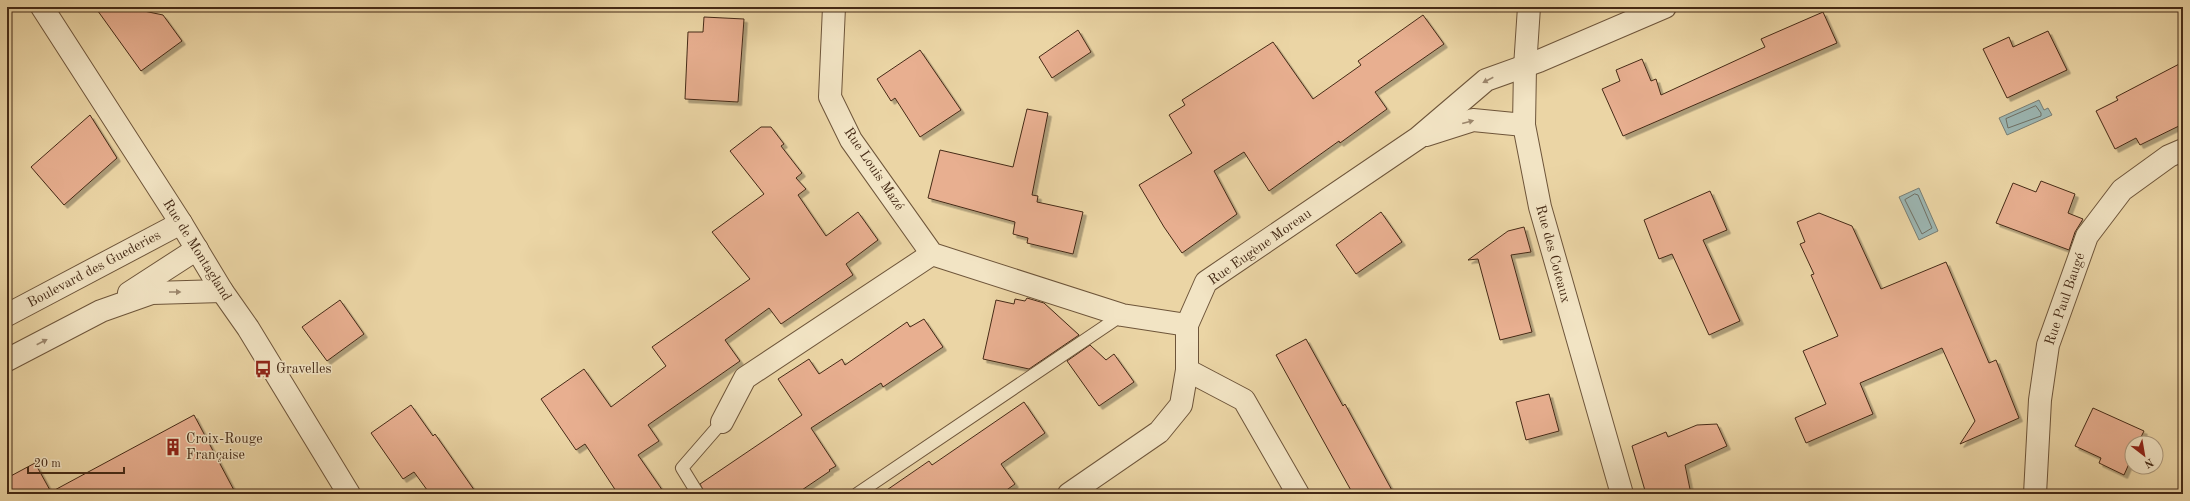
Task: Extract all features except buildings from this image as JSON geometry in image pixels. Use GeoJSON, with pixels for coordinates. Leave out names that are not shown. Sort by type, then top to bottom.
{"type":"FeatureCollection","features":[{"type":"Feature","properties":{"kind":"street","name":"Rue de Montagland"},"geometry":{"type":"LineString","coordinates":[[42,7],[181,223],[222,291],[248,328],[349,494]]}},
{"type":"Feature","properties":{"kind":"street","name":"Rue Louis Mazé"},"geometry":{"type":"LineString","coordinates":[[834,7],[830,97],[851,140],[932,254]]}},
{"type":"Feature","properties":{"kind":"street","name":"Rue des Coteaux"},"geometry":{"type":"LineString","coordinates":[[1529,7],[1524,67],[1524,125],[1540,207],[1622,494]]}},
{"type":"Feature","properties":{"kind":"street"},"geometry":{"type":"LineString","coordinates":[[1524,67],[1665,7]]}},
{"type":"Feature","properties":{"kind":"street","name":"Rue Eugène Moreau"},"geometry":{"type":"LineString","coordinates":[[1069,494],[1159,432],[1181,405],[1187,370],[1187,325],[1206,282],[1418,138],[1486,80],[1524,67]]}},
{"type":"Feature","properties":{"kind":"street","name":"Rue Eugène Moreau"},"geometry":{"type":"LineString","coordinates":[[1418,138],[1473,120],[1524,125]]}},
{"type":"Feature","properties":{"kind":"street","name":"Rue Paul Baugé"},"geometry":{"type":"LineString","coordinates":[[2034,494],[2040,400],[2048,345],[2087,236],[2122,190],[2170,156],[2183,150]]}},
{"type":"Feature","properties":{"kind":"street","name":"Boulevard des Guederies"},"geometry":{"type":"LineString","coordinates":[[7,315],[181,223]]}},
{"type":"Feature","properties":{"kind":"street"},"geometry":{"type":"LineString","coordinates":[[7,360],[101,311],[197,249]]}},
{"type":"Feature","properties":{"kind":"street"},"geometry":{"type":"LineString","coordinates":[[722,422],[745,378],[932,254],[1122,316],[1187,325]]}},
{"type":"Feature","properties":{"kind":"street"},"geometry":{"type":"LineString","coordinates":[[101,311],[152,293],[222,291]]}},
{"type":"Feature","properties":{"kind":"street"},"geometry":{"type":"LineString","coordinates":[[1187,370],[1244,400],[1298,494]]}},
{"type":"Feature","properties":{"kind":"lane"},"geometry":{"type":"LineString","coordinates":[[857,494],[1122,316]]}},
{"type":"Feature","properties":{"kind":"lane"},"geometry":{"type":"LineString","coordinates":[[698,494],[682,468],[722,422]]}},
{"type":"Feature","properties":{"kind":"water"},"geometry":{"type":"Polygon","coordinates":[[[2039,100],[2044,110],[2048,108],[2052,115],[2007,135],[1999,118],[2039,100]]]}},
{"type":"Feature","properties":{"kind":"water"},"geometry":{"type":"Polygon","coordinates":[[[1919,188],[1938,231],[1919,240],[1899,197],[1919,188]]]}},
{"type":"Feature","properties":{"kind":"place","name":"Gravelles"},"geometry":{"type":"Point","coordinates":[263,369]}},
{"type":"Feature","properties":{"kind":"place","name":"Croix-Rouge Française"},"geometry":{"type":"Point","coordinates":[173,447]}}]}
